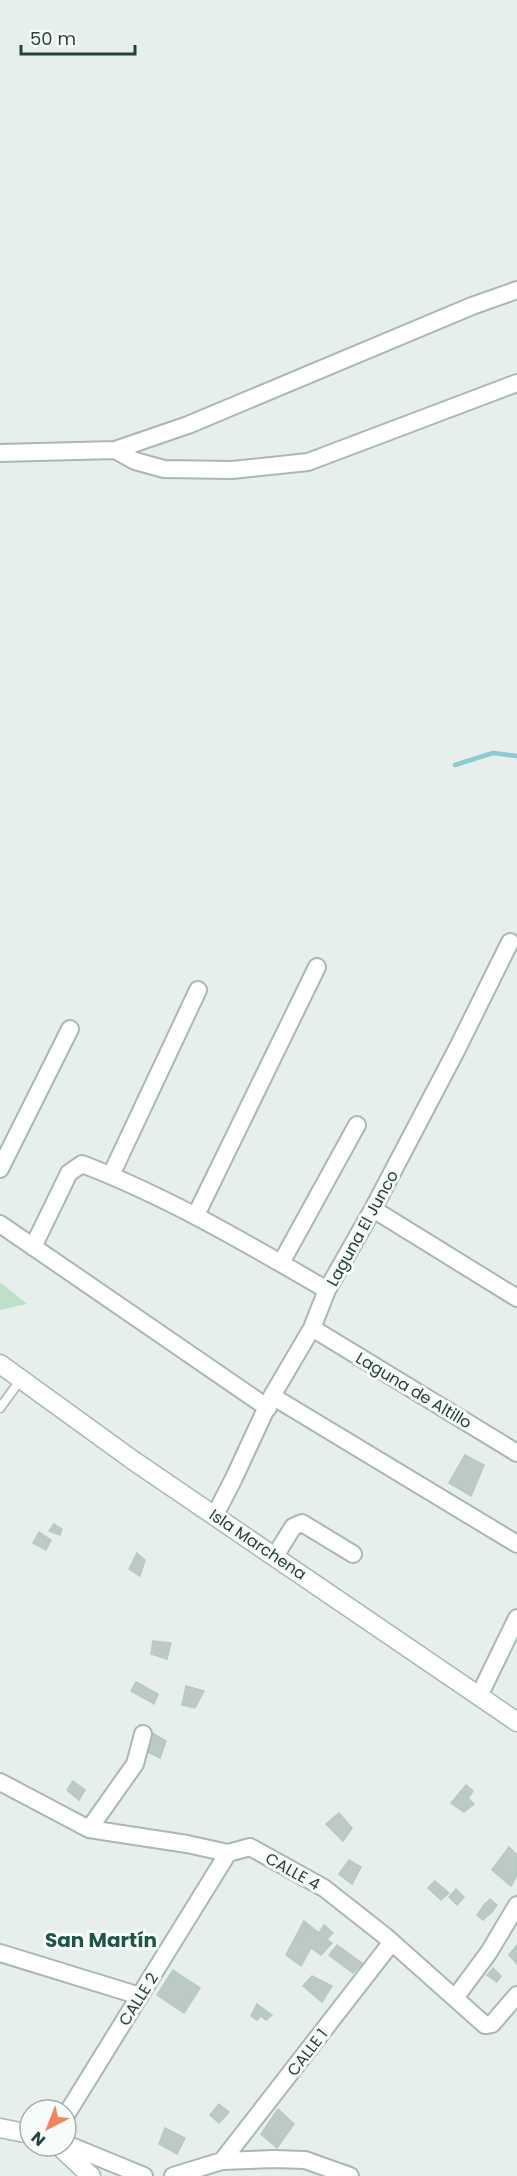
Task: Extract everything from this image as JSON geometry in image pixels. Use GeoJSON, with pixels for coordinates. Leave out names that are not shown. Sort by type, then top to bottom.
{"type":"FeatureCollection","features":[{"type":"Feature","properties":{"kind":"street"},"geometry":{"type":"LineString","coordinates":[[0,453],[115,450],[188,425],[472,306],[517,290]]}},
{"type":"Feature","properties":{"kind":"street"},"geometry":{"type":"LineString","coordinates":[[115,450],[135,461],[164,469],[232,470],[308,462],[517,383]]}},
{"type":"Feature","properties":{"kind":"street","name":"Laguna El Junco"},"geometry":{"type":"LineString","coordinates":[[215,1515],[270,1402],[312,1328],[327,1290],[373,1209],[510,942]]}},
{"type":"Feature","properties":{"kind":"street"},"geometry":{"type":"LineString","coordinates":[[196,1215],[317,967]]}},
{"type":"Feature","properties":{"kind":"street"},"geometry":{"type":"LineString","coordinates":[[111,1175],[198,990]]}},
{"type":"Feature","properties":{"kind":"street"},"geometry":{"type":"LineString","coordinates":[[0,1169],[70,1029]]}},
{"type":"Feature","properties":{"kind":"street"},"geometry":{"type":"LineString","coordinates":[[280,1263],[357,1125]]}},
{"type":"Feature","properties":{"kind":"street"},"geometry":{"type":"LineString","coordinates":[[33,1247],[69,1173],[82,1164],[111,1175],[196,1215],[327,1290]]}},
{"type":"Feature","properties":{"kind":"street"},"geometry":{"type":"LineString","coordinates":[[373,1209],[517,1298]]}},
{"type":"Feature","properties":{"kind":"street"},"geometry":{"type":"LineString","coordinates":[[0,1224],[270,1402],[517,1544]]}},
{"type":"Feature","properties":{"kind":"street","name":"Laguna de Altillo"},"geometry":{"type":"LineString","coordinates":[[312,1328],[517,1453]]}},
{"type":"Feature","properties":{"kind":"street","name":"Isla Marchena"},"geometry":{"type":"LineString","coordinates":[[0,1364],[135,1461],[517,1722]]}},
{"type":"Feature","properties":{"kind":"street"},"geometry":{"type":"LineString","coordinates":[[275,1556],[293,1527],[302,1523],[353,1554]]}},
{"type":"Feature","properties":{"kind":"street"},"geometry":{"type":"LineString","coordinates":[[479,1696],[517,1618]]}},
{"type":"Feature","properties":{"kind":"street"},"geometry":{"type":"LineString","coordinates":[[89,1829],[135,1764],[143,1734]]}},
{"type":"Feature","properties":{"kind":"street","name":"CALLE 4"},"geometry":{"type":"LineString","coordinates":[[0,1782],[89,1829],[187,1844],[228,1853],[250,1847],[324,1888],[392,1942],[482,2022],[489,2025],[517,1995]]}},
{"type":"Feature","properties":{"kind":"street","name":"CALLE 2"},"geometry":{"type":"LineString","coordinates":[[77,2098],[228,1853]]}},
{"type":"Feature","properties":{"kind":"street"},"geometry":{"type":"LineString","coordinates":[[455,1998],[489,1952],[517,1905]]}},
{"type":"Feature","properties":{"kind":"street","name":"CALLE 1"},"geometry":{"type":"LineString","coordinates":[[222,2162],[392,1942]]}},
{"type":"Feature","properties":{"kind":"street"},"geometry":{"type":"LineString","coordinates":[[0,1953],[140,1996]]}},
{"type":"Feature","properties":{"kind":"street"},"geometry":{"type":"LineString","coordinates":[[0,2127],[18,2131]]}},
{"type":"Feature","properties":{"kind":"street"},"geometry":{"type":"LineString","coordinates":[[78,2149],[144,2176]]}},
{"type":"Feature","properties":{"kind":"street"},"geometry":{"type":"LineString","coordinates":[[72,2158],[91,2176]]}},
{"type":"Feature","properties":{"kind":"street"},"geometry":{"type":"LineString","coordinates":[[173,2176],[222,2162],[273,2159],[305,2160],[350,2176]]}},
{"type":"Feature","properties":{"kind":"lane"},"geometry":{"type":"LineString","coordinates":[[0,1408],[21,1379]]}},
{"type":"Feature","properties":{"kind":"green space"},"geometry":{"type":"Polygon","coordinates":[[[0,1282],[27,1304],[0,1310],[0,1282]]]}},
{"type":"Feature","properties":{"kind":"building"},"geometry":{"type":"Polygon","coordinates":[[[465,1455],[484,1465],[471,1496],[449,1483],[465,1455]]]}},
{"type":"Feature","properties":{"kind":"building"},"geometry":{"type":"Polygon","coordinates":[[[54,1524],[62,1529],[60,1535],[49,1531],[54,1524]]]}},
{"type":"Feature","properties":{"kind":"building"},"geometry":{"type":"Polygon","coordinates":[[[39,1532],[51,1540],[46,1550],[33,1543],[39,1532]]]}},
{"type":"Feature","properties":{"kind":"building"},"geometry":{"type":"Polygon","coordinates":[[[137,1553],[145,1560],[140,1576],[129,1569],[137,1553]]]}},
{"type":"Feature","properties":{"kind":"building"},"geometry":{"type":"Polygon","coordinates":[[[153,1641],[171,1643],[167,1659],[151,1654],[153,1641]]]}},
{"type":"Feature","properties":{"kind":"building"},"geometry":{"type":"Polygon","coordinates":[[[136,1682],[158,1694],[154,1704],[131,1691],[136,1682]]]}},
{"type":"Feature","properties":{"kind":"building"},"geometry":{"type":"Polygon","coordinates":[[[186,1686],[204,1691],[195,1708],[182,1705],[186,1686]]]}},
{"type":"Feature","properties":{"kind":"building"},"geometry":{"type":"Polygon","coordinates":[[[149,1731],[166,1741],[160,1758],[141,1749],[149,1731]]]}},
{"type":"Feature","properties":{"kind":"building"},"geometry":{"type":"Polygon","coordinates":[[[73,1781],[85,1790],[79,1800],[67,1790],[73,1781]]]}},
{"type":"Feature","properties":{"kind":"building"},"geometry":{"type":"Polygon","coordinates":[[[466,1785],[473,1791],[468,1798],[474,1804],[464,1812],[451,1803],[466,1785]]]}},
{"type":"Feature","properties":{"kind":"building"},"geometry":{"type":"Polygon","coordinates":[[[339,1813],[352,1828],[343,1841],[326,1824],[339,1813]]]}},
{"type":"Feature","properties":{"kind":"building"},"geometry":{"type":"Polygon","coordinates":[[[509,1847],[517,1855],[517,1875],[511,1886],[492,1870],[509,1847]]]}},
{"type":"Feature","properties":{"kind":"building"},"geometry":{"type":"Polygon","coordinates":[[[349,1860],[361,1867],[352,1884],[339,1874],[349,1860]]]}},
{"type":"Feature","properties":{"kind":"building"},"geometry":{"type":"Polygon","coordinates":[[[435,1881],[449,1893],[441,1900],[428,1888],[435,1881]]]}},
{"type":"Feature","properties":{"kind":"building"},"geometry":{"type":"Polygon","coordinates":[[[456,1889],[464,1897],[457,1905],[449,1897],[456,1889]]]}},
{"type":"Feature","properties":{"kind":"building"},"geometry":{"type":"Polygon","coordinates":[[[490,1899],[497,1905],[492,1912],[484,1905],[490,1899]]]}},
{"type":"Feature","properties":{"kind":"building"},"geometry":{"type":"Polygon","coordinates":[[[484,1905],[492,1912],[483,1920],[477,1915],[484,1905]]]}},
{"type":"Feature","properties":{"kind":"building"},"geometry":{"type":"Polygon","coordinates":[[[304,1921],[319,1933],[324,1925],[333,1933],[327,1939],[332,1943],[321,1955],[311,1948],[301,1966],[286,1955],[304,1921]]]}},
{"type":"Feature","properties":{"kind":"building"},"geometry":{"type":"Polygon","coordinates":[[[337,1945],[362,1963],[353,1973],[329,1955],[337,1945]]]}},
{"type":"Feature","properties":{"kind":"building"},"geometry":{"type":"Polygon","coordinates":[[[517,1945],[517,1964],[509,1955],[517,1945]]]}},
{"type":"Feature","properties":{"kind":"building"},"geometry":{"type":"Polygon","coordinates":[[[493,1968],[501,1976],[497,1982],[487,1975],[493,1968]]]}},
{"type":"Feature","properties":{"kind":"building"},"geometry":{"type":"Polygon","coordinates":[[[173,1970],[200,1988],[184,2013],[157,1995],[173,1970]]]}},
{"type":"Feature","properties":{"kind":"building"},"geometry":{"type":"Polygon","coordinates":[[[312,1976],[332,1986],[322,2002],[303,1986],[312,1976]]]}},
{"type":"Feature","properties":{"kind":"building"},"geometry":{"type":"Polygon","coordinates":[[[257,2004],[272,2015],[266,2020],[261,2016],[257,2020],[251,2016],[257,2004]]]}},
{"type":"Feature","properties":{"kind":"building"},"geometry":{"type":"Polygon","coordinates":[[[219,2104],[229,2112],[219,2123],[210,2115],[219,2104]]]}},
{"type":"Feature","properties":{"kind":"building"},"geometry":{"type":"Polygon","coordinates":[[[278,2109],[294,2124],[277,2148],[261,2134],[278,2109]]]}},
{"type":"Feature","properties":{"kind":"building"},"geometry":{"type":"Polygon","coordinates":[[[165,2128],[185,2138],[177,2154],[159,2144],[165,2128]]]}},
{"type":"Feature","properties":{"kind":"waterway"},"geometry":{"type":"LineString","coordinates":[[455,765],[493,753],[517,756]]}},
{"type":"Feature","properties":{"kind":"district","name":"San Martín"},"geometry":{"type":"Point","coordinates":[101,1940]}}]}
